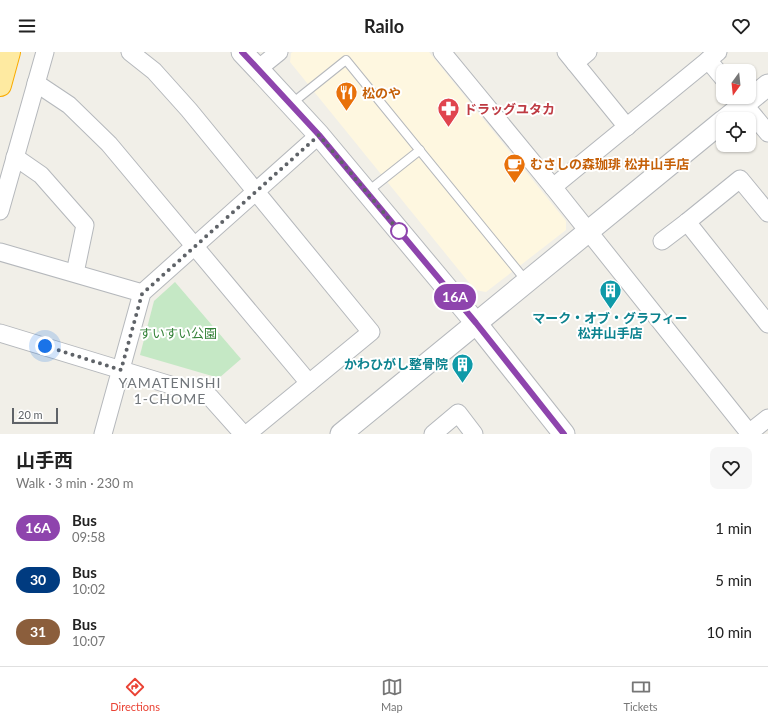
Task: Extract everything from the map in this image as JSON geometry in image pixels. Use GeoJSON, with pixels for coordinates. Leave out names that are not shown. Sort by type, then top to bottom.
{"type":"FeatureCollection","features":[{"type":"Feature","properties":{"kind":"highway"},"geometry":{"type":"LineString","coordinates":[[0,85],[9,52]]}},
{"type":"Feature","properties":{"kind":"street"},"geometry":{"type":"LineString","coordinates":[[0,211],[44,52]]}},
{"type":"Feature","properties":{"kind":"street"},"geometry":{"type":"LineString","coordinates":[[130,52],[154,72],[189,110],[371,332],[247,434]]}},
{"type":"Feature","properties":{"kind":"street"},"geometry":{"type":"LineString","coordinates":[[242,52],[319,135],[476,323],[564,434]]}},
{"type":"Feature","properties":{"kind":"street"},"geometry":{"type":"LineString","coordinates":[[258,69],[279,52]]}},
{"type":"Feature","properties":{"kind":"street"},"geometry":{"type":"LineString","coordinates":[[442,52],[553,187],[749,433],[768,418]]}},
{"type":"Feature","properties":{"kind":"street"},"geometry":{"type":"LineString","coordinates":[[588,52],[570,58],[627,127]]}},
{"type":"Feature","properties":{"kind":"street"},"geometry":{"type":"LineString","coordinates":[[553,187],[713,56]]}},
{"type":"Feature","properties":{"kind":"street"},"geometry":{"type":"LineString","coordinates":[[36,83],[69,105],[109,144],[309,383]]}},
{"type":"Feature","properties":{"kind":"street"},"geometry":{"type":"LineString","coordinates":[[756,92],[768,85]]}},
{"type":"Feature","properties":{"kind":"street"},"geometry":{"type":"LineString","coordinates":[[732,112],[738,104]]}},
{"type":"Feature","properties":{"kind":"street"},"geometry":{"type":"LineString","coordinates":[[744,104],[768,133]]}},
{"type":"Feature","properties":{"kind":"street"},"geometry":{"type":"LineString","coordinates":[[340,434],[716,127]]}},
{"type":"Feature","properties":{"kind":"street"},"geometry":{"type":"LineString","coordinates":[[103,434],[142,294],[319,135]]}},
{"type":"Feature","properties":{"kind":"street"},"geometry":{"type":"LineString","coordinates":[[15,157],[41,175],[85,225],[75,273]]}},
{"type":"Feature","properties":{"kind":"street"},"geometry":{"type":"LineString","coordinates":[[662,241],[740,179],[768,213]]}},
{"type":"Feature","properties":{"kind":"street"},"geometry":{"type":"LineString","coordinates":[[687,222],[768,324]]}},
{"type":"Feature","properties":{"kind":"street"},"geometry":{"type":"LineString","coordinates":[[0,252],[142,294]]}},
{"type":"Feature","properties":{"kind":"street"},"geometry":{"type":"LineString","coordinates":[[0,333],[210,397],[243,434]]}},
{"type":"Feature","properties":{"kind":"street"},"geometry":{"type":"LineString","coordinates":[[433,434],[458,413],[474,434]]}},
{"type":"Feature","properties":{"kind":"lane"},"geometry":{"type":"LineString","coordinates":[[291,104],[346,60],[527,282]]}},
{"type":"Feature","properties":{"kind":"lane"},"geometry":{"type":"LineString","coordinates":[[367,192],[420,150]]}},
{"type":"Feature","properties":{"kind":"shaded area"},"geometry":{"type":"Polygon","coordinates":[[[429,52],[566,221],[566,230],[486,292],[475,290],[290,62],[291,53],[429,52]]]}},
{"type":"Feature","properties":{"kind":"green space","name":"すいすい公園"},"geometry":{"type":"Polygon","coordinates":[[[175,282],[241,359],[219,378],[140,355],[154,301],[175,282]]]}},
{"type":"Feature","properties":{"kind":"bus line","name":"16A"},"geometry":{"type":"LineString","coordinates":[[242,52],[319,135],[476,323],[564,434]]}},
{"type":"Feature","properties":{"kind":"place","name":"松のや"},"geometry":{"type":"Point","coordinates":[346,112]}},
{"type":"Feature","properties":{"kind":"place","name":"ドラッグユタカ"},"geometry":{"type":"Point","coordinates":[449,128]}},
{"type":"Feature","properties":{"kind":"place","name":"むさしの森珈琲 松井山手店"},"geometry":{"type":"Point","coordinates":[515,184]}},
{"type":"Feature","properties":{"kind":"place","name":"マーク・オブ・グラフィー 松井山手店"},"geometry":{"type":"Point","coordinates":[610,310]}},
{"type":"Feature","properties":{"kind":"place","name":"かわひがし整骨院"},"geometry":{"type":"Point","coordinates":[463,384]}},
{"type":"Feature","properties":{"kind":"district","name":"YAMATENISHI 1-CHOME"},"geometry":{"type":"Point","coordinates":[170,390]}},
{"type":"Feature","properties":{"kind":"route"},"geometry":{"type":"LineString","coordinates":[[45,346],[121,370],[142,294],[319,135],[399,231]]}}]}
